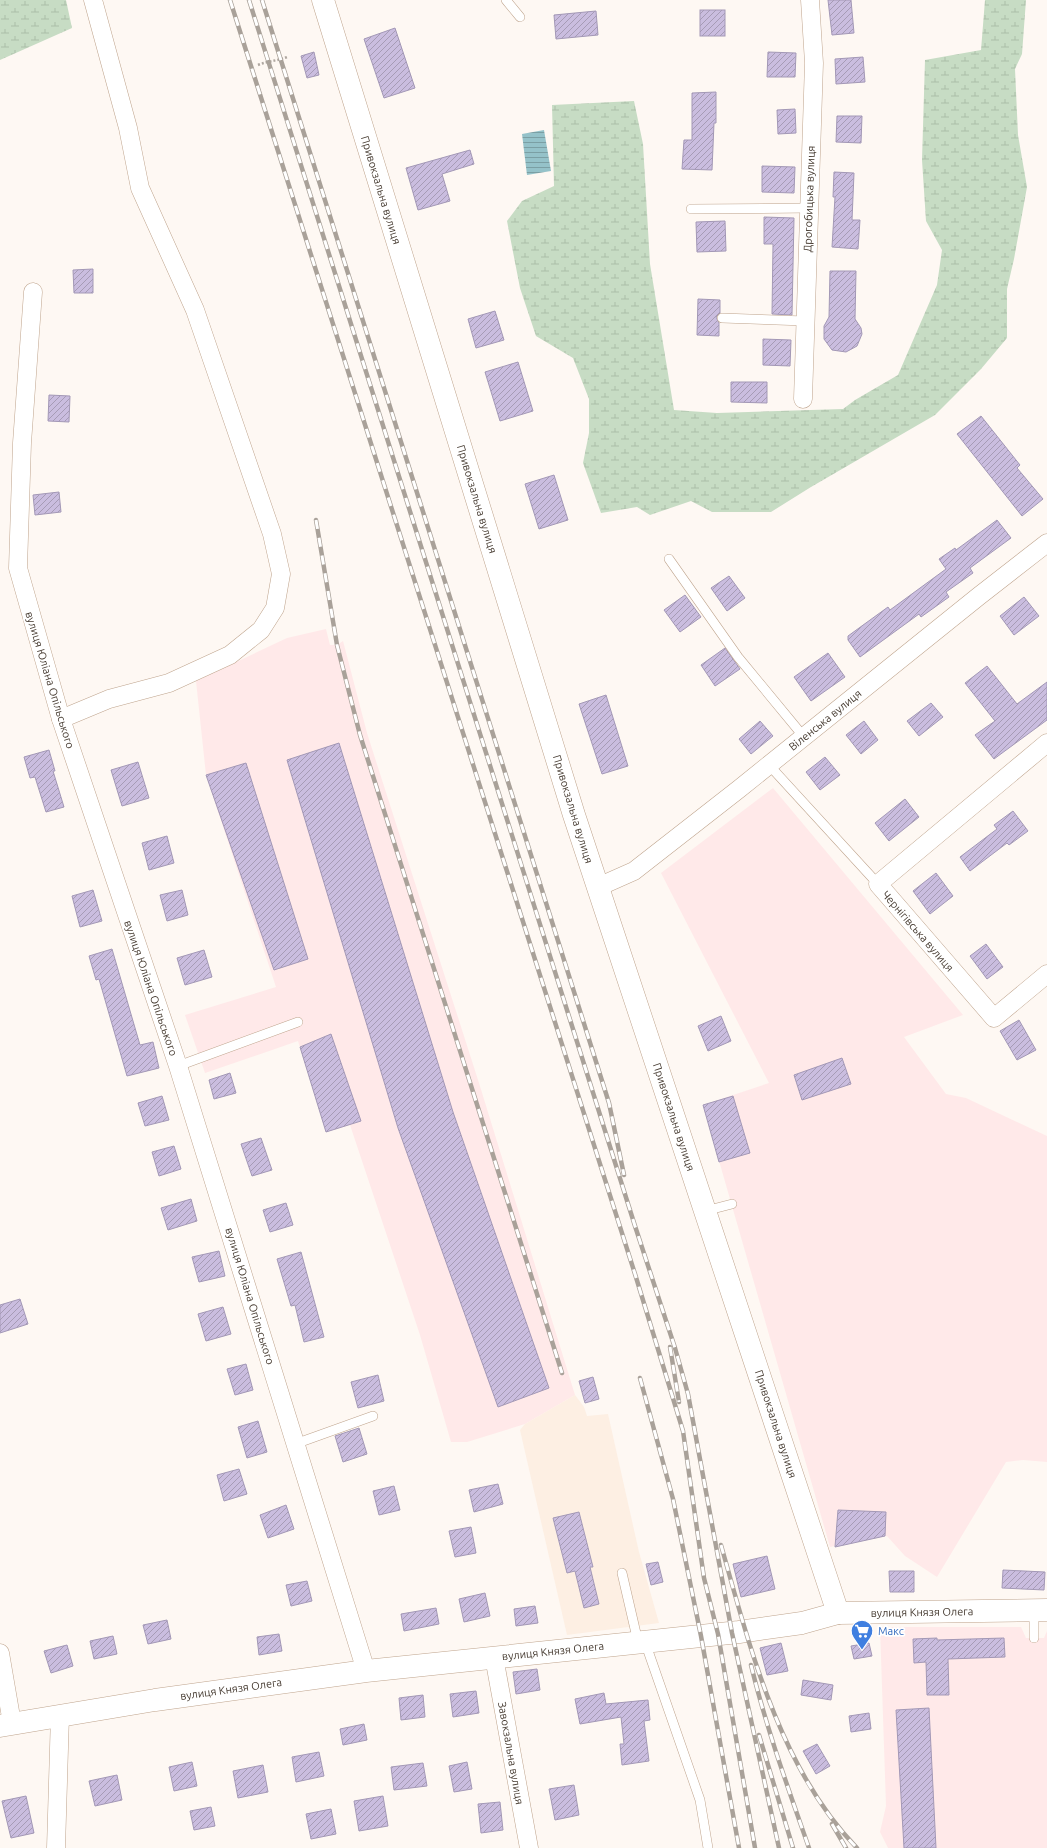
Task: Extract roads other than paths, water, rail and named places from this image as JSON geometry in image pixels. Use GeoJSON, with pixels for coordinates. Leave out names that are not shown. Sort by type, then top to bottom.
{"type":"FeatureCollection","features":[{"type":"Feature","properties":{"kind":"street"},"geometry":{"type":"LineString","coordinates":[[61,719],[109,699],[169,683],[230,655],[261,630],[276,608],[281,574],[272,534],[195,310],[140,188],[128,128],[93,0]]}},
{"type":"Feature","properties":{"kind":"street","name":"Привокзальна вулиця"},"geometry":{"type":"LineString","coordinates":[[323,0],[574,815],[838,1613]]}},
{"type":"Feature","properties":{"kind":"street","name":"Дрогобицька вулиця"},"geometry":{"type":"LineString","coordinates":[[803,399],[814,63],[810,0]]}},
{"type":"Feature","properties":{"kind":"street","name":"вулиця Юліана Опільського"},"geometry":{"type":"LineString","coordinates":[[33,292],[22,443],[18,568],[61,719],[178,1066],[366,1671]]}},
{"type":"Feature","properties":{"kind":"street","name":"Віленська вулиця"},"geometry":{"type":"LineString","coordinates":[[598,887],[634,871],[1047,543]]}},
{"type":"Feature","properties":{"kind":"street","name":"Чернігівська вулиця"},"geometry":{"type":"LineString","coordinates":[[1047,744],[878,884],[994,1018],[1047,974]]}},
{"type":"Feature","properties":{"kind":"street","name":"вулиця Князя Олега"},"geometry":{"type":"LineString","coordinates":[[6,1725],[155,1700],[366,1671],[718,1634],[795,1624],[838,1613],[1040,1610]]}},
{"type":"Feature","properties":{"kind":"street"},"geometry":{"type":"LineString","coordinates":[[0,1653],[6,1725]]}},
{"type":"Feature","properties":{"kind":"street","name":"Завокзальна вулиця"},"geometry":{"type":"LineString","coordinates":[[494,1657],[529,1848]]}},
{"type":"Feature","properties":{"kind":"street"},"geometry":{"type":"LineString","coordinates":[[56,1848],[60,1716]]}},
{"type":"Feature","properties":{"kind":"lane"},"geometry":{"type":"LineString","coordinates":[[506,0],[520,17]]}},
{"type":"Feature","properties":{"kind":"lane"},"geometry":{"type":"LineString","coordinates":[[691,209],[809,208]]}},
{"type":"Feature","properties":{"kind":"lane"},"geometry":{"type":"LineString","coordinates":[[722,318],[805,321]]}},
{"type":"Feature","properties":{"kind":"lane"},"geometry":{"type":"LineString","coordinates":[[669,559],[738,657],[804,737]]}},
{"type":"Feature","properties":{"kind":"lane"},"geometry":{"type":"LineString","coordinates":[[769,765],[878,884]]}},
{"type":"Feature","properties":{"kind":"lane"},"geometry":{"type":"LineString","coordinates":[[178,1066],[298,1022]]}},
{"type":"Feature","properties":{"kind":"lane"},"geometry":{"type":"LineString","coordinates":[[705,1211],[732,1204]]}},
{"type":"Feature","properties":{"kind":"lane"},"geometry":{"type":"LineString","coordinates":[[295,1444],[374,1416]]}},
{"type":"Feature","properties":{"kind":"lane"},"geometry":{"type":"LineString","coordinates":[[622,1573],[641,1641],[700,1800],[708,1848]]}},
{"type":"Feature","properties":{"kind":"lane"},"geometry":{"type":"LineString","coordinates":[[1034,1638],[1040,1610]]}},
{"type":"Feature","properties":{"kind":"water"},"geometry":{"type":"Polygon","coordinates":[[[544,130],[551,171],[527,175],[522,134],[544,130]]]}},
{"type":"Feature","properties":{"kind":"railway"},"geometry":{"type":"LineString","coordinates":[[230,0],[635,1274],[683,1431],[704,1578],[718,1634],[755,1848]]}},
{"type":"Feature","properties":{"kind":"railway"},"geometry":{"type":"LineString","coordinates":[[249,0],[635,1226],[675,1348],[688,1394],[732,1633],[779,1848]]}},
{"type":"Feature","properties":{"kind":"railway"},"geometry":{"type":"LineString","coordinates":[[262,0],[609,1103],[624,1175]]}},
{"type":"Feature","properties":{"kind":"railway"},"geometry":{"type":"LineString","coordinates":[[316,520],[337,645],[360,735],[562,1373]]}},
{"type":"Feature","properties":{"kind":"railway"},"geometry":{"type":"LineString","coordinates":[[670,1347],[679,1402]]}},
{"type":"Feature","properties":{"kind":"railway"},"geometry":{"type":"LineString","coordinates":[[640,1378],[673,1499],[701,1636],[739,1848]]}},
{"type":"Feature","properties":{"kind":"railway"},"geometry":{"type":"LineString","coordinates":[[721,1545],[756,1665],[771,1706],[788,1745],[807,1782],[830,1817],[857,1848]]}},
{"type":"Feature","properties":{"kind":"railway"},"geometry":{"type":"LineString","coordinates":[[751,1665],[770,1734],[809,1848]]}},
{"type":"Feature","properties":{"kind":"railway"},"geometry":{"type":"LineString","coordinates":[[759,1735],[793,1848]]}},
{"type":"Feature","properties":{"kind":"railway"},"geometry":{"type":"LineString","coordinates":[[832,1824],[846,1848]]}},
{"type":"Feature","properties":{"kind":"place","name":"Макс"},"geometry":{"type":"Point","coordinates":[862,1650]}}]}
